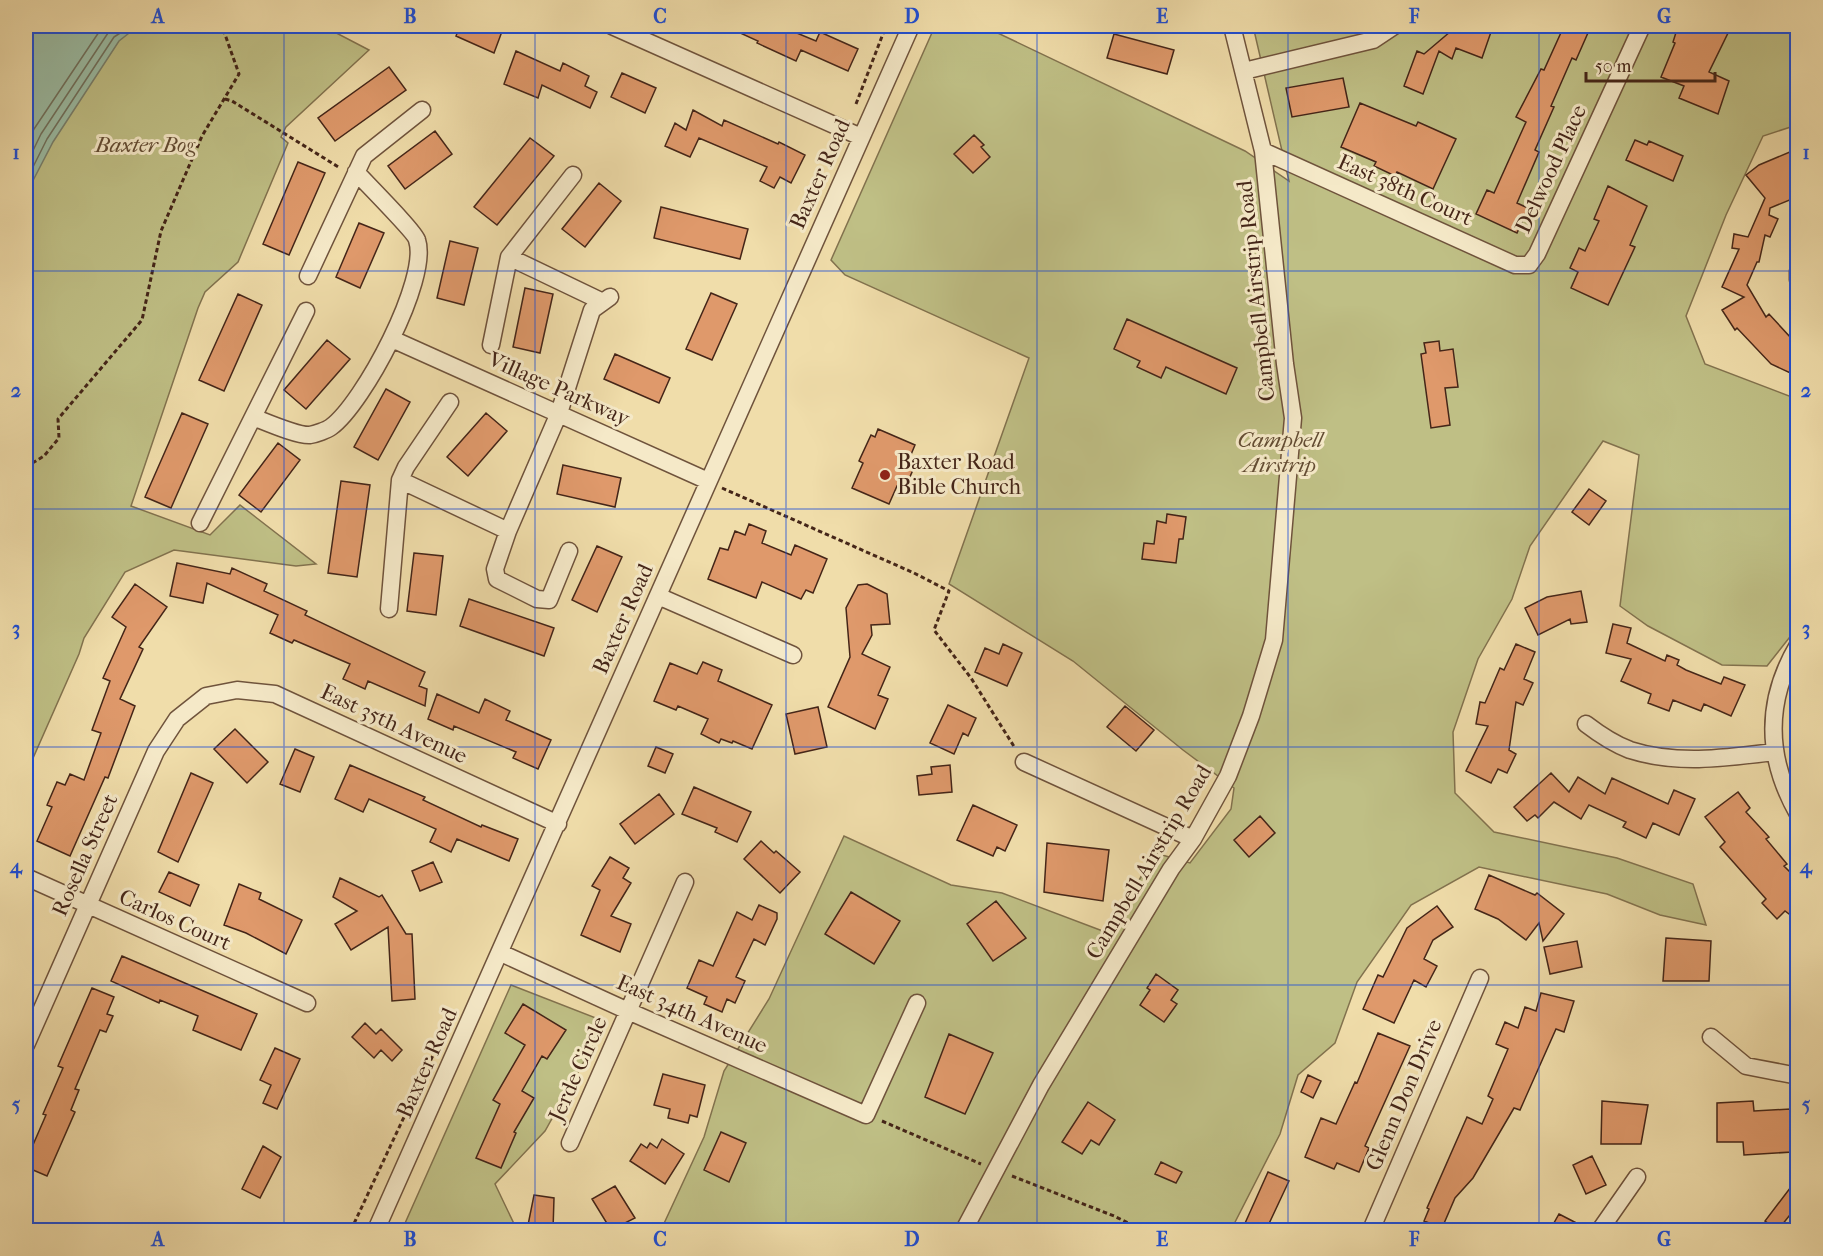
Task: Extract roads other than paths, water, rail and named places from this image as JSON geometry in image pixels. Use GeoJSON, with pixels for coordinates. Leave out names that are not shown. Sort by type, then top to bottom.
{"type":"FeatureCollection","features":[{"type":"Feature","properties":{"kind":"street"},"geometry":{"type":"LineString","coordinates":[[612,26],[861,137]]}},
{"type":"Feature","properties":{"kind":"street","name":"Baxter Road"},"geometry":{"type":"LineString","coordinates":[[376,1230],[911,26]]}},
{"type":"Feature","properties":{"kind":"street","name":"Campbell Airstrip Road"},"geometry":{"type":"LineString","coordinates":[[964,1230],[1041,1085],[1171,869],[1193,839],[1228,776],[1251,716],[1274,640],[1293,418],[1285,364],[1263,151],[1232,26]]}},
{"type":"Feature","properties":{"kind":"street"},"geometry":{"type":"LineString","coordinates":[[1244,70],[1373,40],[1394,26]]}},
{"type":"Feature","properties":{"kind":"street","name":"Delwood Place"},"geometry":{"type":"LineString","coordinates":[[1529,265],[1537,255],[1642,26]]}},
{"type":"Feature","properties":{"kind":"street"},"geometry":{"type":"LineString","coordinates":[[308,276],[364,156],[422,110]]}},
{"type":"Feature","properties":{"kind":"street","name":"East 38th Court"},"geometry":{"type":"LineString","coordinates":[[1263,151],[1515,265],[1529,265]]}},
{"type":"Feature","properties":{"kind":"street"},"geometry":{"type":"LineString","coordinates":[[253,417],[309,435],[330,428],[350,408],[392,339],[413,288],[419,260],[417,239],[356,172]]}},
{"type":"Feature","properties":{"kind":"street"},"geometry":{"type":"LineString","coordinates":[[491,345],[509,257],[573,175]]}},
{"type":"Feature","properties":{"kind":"street"},"geometry":{"type":"LineString","coordinates":[[509,257],[606,299],[592,310],[559,414],[508,531],[495,569],[496,579],[537,599],[549,600],[569,551]]}},
{"type":"Feature","properties":{"kind":"street"},"geometry":{"type":"LineString","coordinates":[[1797,271],[1797,280]]}},
{"type":"Feature","properties":{"kind":"street"},"geometry":{"type":"LineString","coordinates":[[200,523],[306,311]]}},
{"type":"Feature","properties":{"kind":"street","name":"Village Parkway"},"geometry":{"type":"LineString","coordinates":[[392,339],[708,481]]}},
{"type":"Feature","properties":{"kind":"street"},"geometry":{"type":"LineString","coordinates":[[389,609],[400,480],[406,467],[450,402]]}},
{"type":"Feature","properties":{"kind":"street"},"geometry":{"type":"LineString","coordinates":[[400,480],[508,531]]}},
{"type":"Feature","properties":{"kind":"street"},"geometry":{"type":"LineString","coordinates":[[658,596],[793,655]]}},
{"type":"Feature","properties":{"kind":"street"},"geometry":{"type":"LineString","coordinates":[[1797,645],[1785,667],[1773,715],[1774,752],[1786,794],[1797,814]]}},
{"type":"Feature","properties":{"kind":"street","name":"East 35th Avenue"},"geometry":{"type":"LineString","coordinates":[[206,696],[237,690],[275,694],[558,824]]}},
{"type":"Feature","properties":{"kind":"street","name":"Rosella Street"},"geometry":{"type":"LineString","coordinates":[[26,1045],[156,751],[177,719],[206,696]]}},
{"type":"Feature","properties":{"kind":"street"},"geometry":{"type":"LineString","coordinates":[[1586,724],[1603,737],[1630,750],[1675,758],[1711,759],[1774,752]]}},
{"type":"Feature","properties":{"kind":"street"},"geometry":{"type":"LineString","coordinates":[[1024,762],[1193,839]]}},
{"type":"Feature","properties":{"kind":"street","name":"Carlos Court"},"geometry":{"type":"LineString","coordinates":[[26,877],[307,1003]]}},
{"type":"Feature","properties":{"kind":"street","name":"Jerde Circle"},"geometry":{"type":"LineString","coordinates":[[570,1143],[685,882]]}},
{"type":"Feature","properties":{"kind":"street","name":"East 34th Avenue"},"geometry":{"type":"LineString","coordinates":[[501,953],[866,1115],[917,1003]]}},
{"type":"Feature","properties":{"kind":"street","name":"Glenn Don Drive"},"geometry":{"type":"LineString","coordinates":[[1371,1230],[1480,978]]}},
{"type":"Feature","properties":{"kind":"street"},"geometry":{"type":"LineString","coordinates":[[1711,1037],[1746,1066],[1797,1076]]}},
{"type":"Feature","properties":{"kind":"street"},"geometry":{"type":"LineString","coordinates":[[1600,1230],[1637,1177]]}},
{"type":"Feature","properties":{"kind":"water","name":"Baxter Bog"},"geometry":{"type":"Polygon","coordinates":[[[26,26],[138,26],[119,41],[53,142],[26,194],[26,26]]]}},
{"type":"Feature","properties":{"kind":"place","name":"Baxter Road Bible Church"},"geometry":{"type":"Point","coordinates":[885,475]}},
{"type":"Feature","properties":{"kind":"park label","name":"Campbell Airstrip"},"geometry":{"type":"Point","coordinates":[1280,452]}}]}
